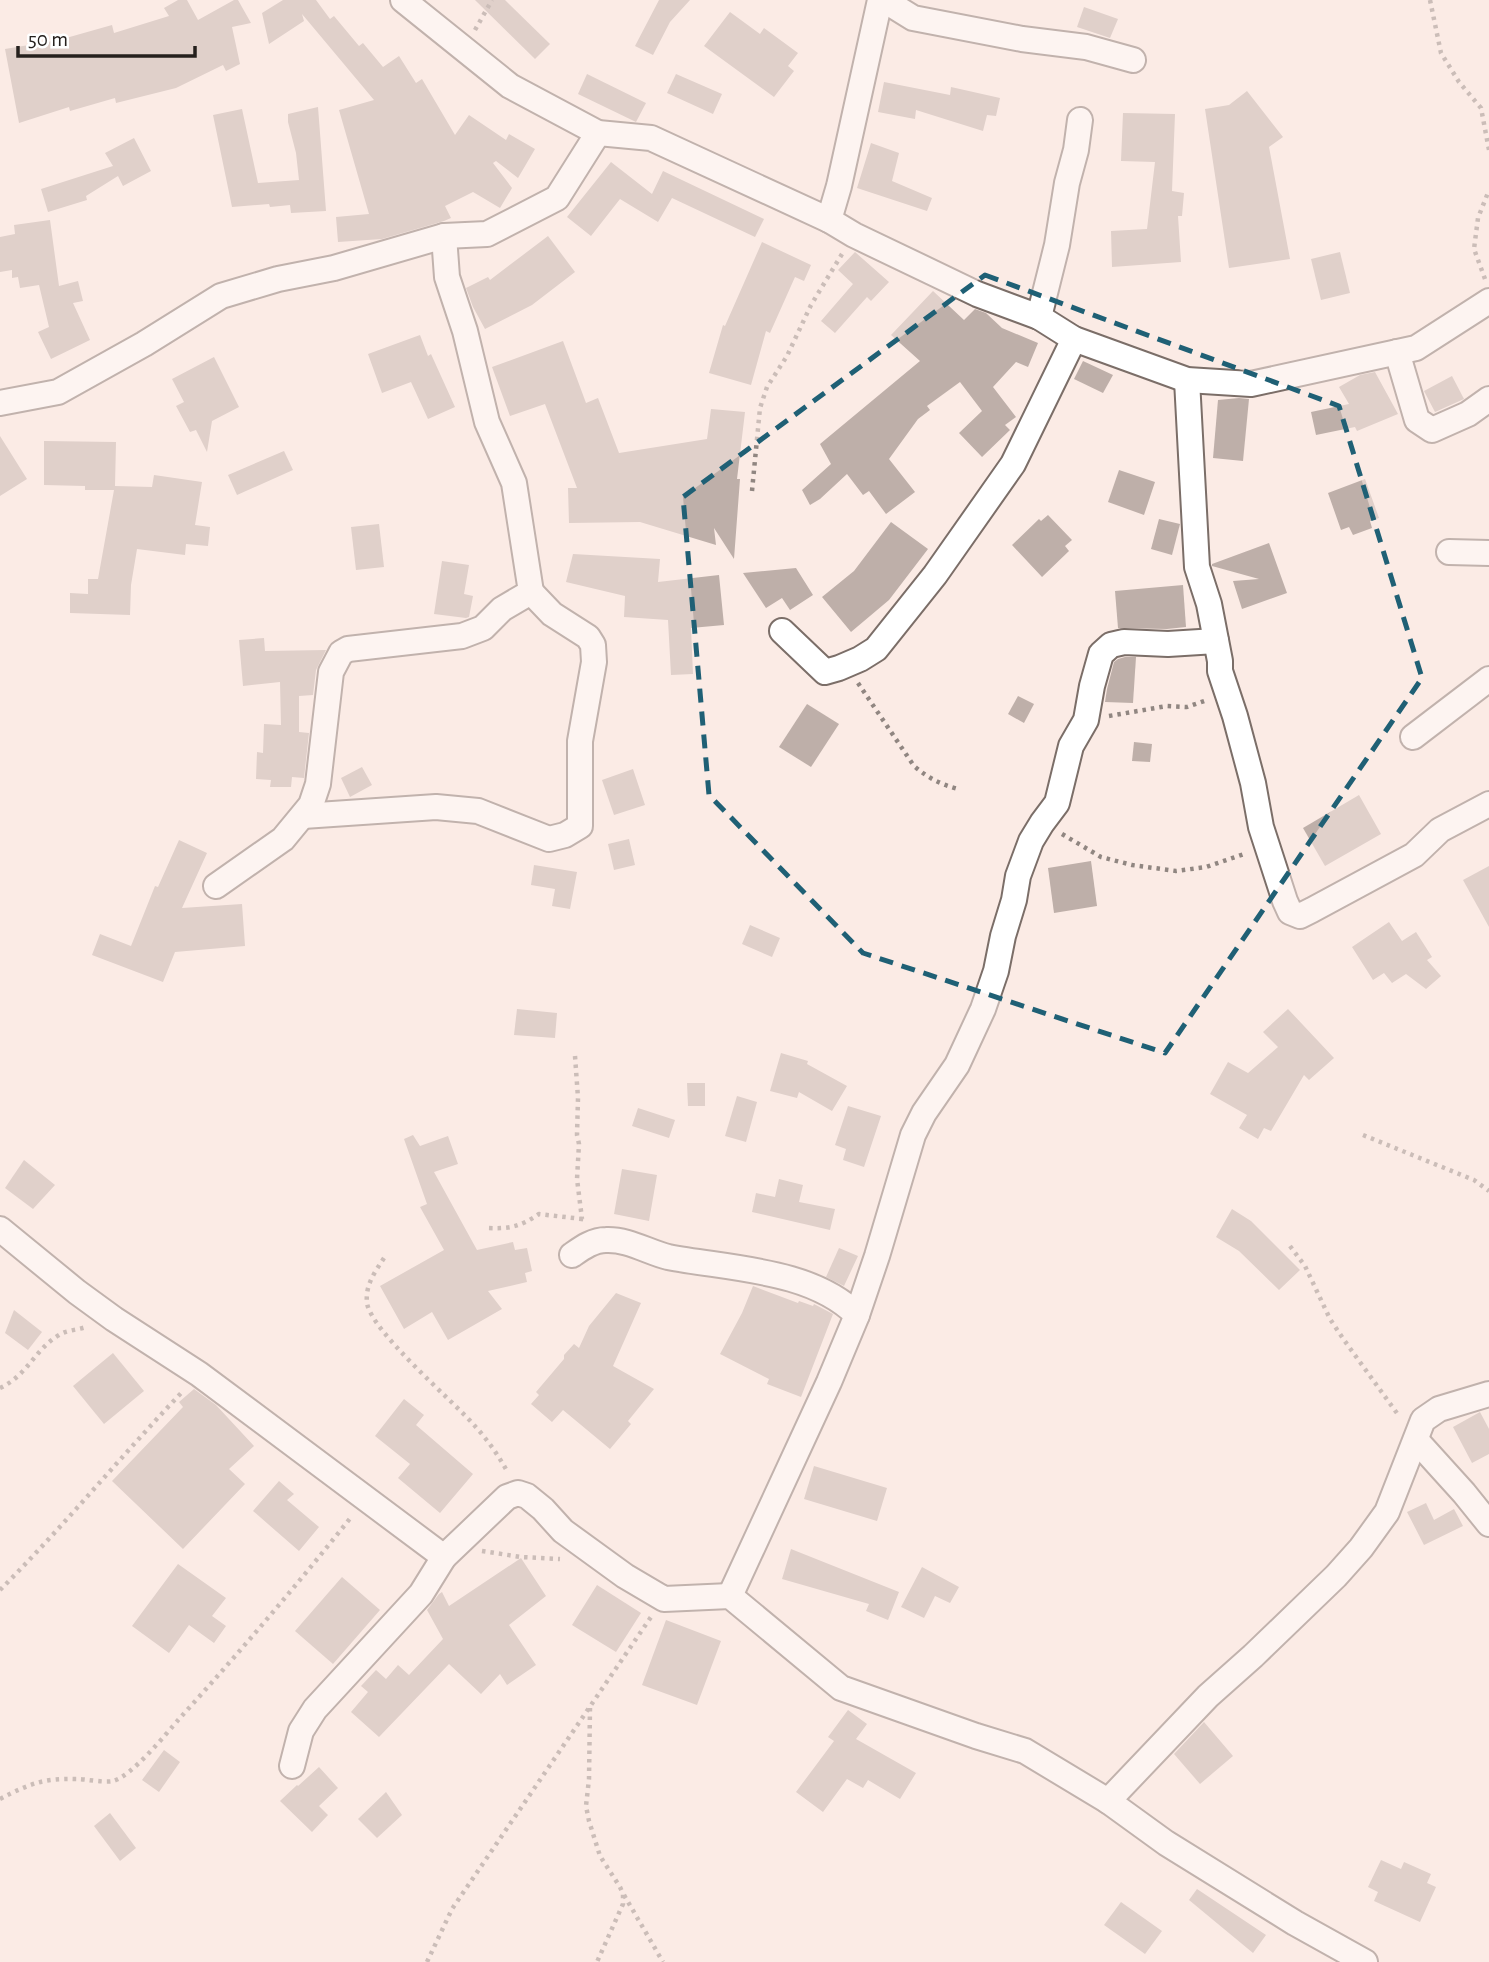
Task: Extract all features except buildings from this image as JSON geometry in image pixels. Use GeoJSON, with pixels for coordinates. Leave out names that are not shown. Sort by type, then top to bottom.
{"type":"FeatureCollection","features":[{"type":"Feature","properties":{"kind":"street"},"geometry":{"type":"LineString","coordinates":[[403,0],[510,86],[598,133],[651,138],[830,220],[854,235],[978,294],[1039,317],[1074,339],[1187,380],[1251,384],[1416,348],[1489,301]]}},
{"type":"Feature","properties":{"kind":"street"},"geometry":{"type":"LineString","coordinates":[[830,220],[882,0],[912,18],[1063,43],[1133,60]]}},
{"type":"Feature","properties":{"kind":"street"},"geometry":{"type":"LineString","coordinates":[[1039,317],[1057,245],[1080,120]]}},
{"type":"Feature","properties":{"kind":"street"},"geometry":{"type":"LineString","coordinates":[[0,403],[58,392],[144,344],[221,296],[278,279],[334,268],[444,236],[487,234],[557,198],[598,133]]}},
{"type":"Feature","properties":{"kind":"street"},"geometry":{"type":"LineString","coordinates":[[303,816],[436,807],[478,811],[549,839],[565,835],[580,826],[580,741],[594,662],[593,645],[588,637],[551,614],[531,592],[514,483],[487,422],[465,331],[447,276],[444,236]]}},
{"type":"Feature","properties":{"kind":"street"},"geometry":{"type":"LineString","coordinates":[[782,631],[825,672],[839,668],[876,649],[934,575],[1013,464],[1074,339]]}},
{"type":"Feature","properties":{"kind":"street"},"geometry":{"type":"LineString","coordinates":[[1397,352],[1417,420],[1432,430],[1468,414],[1489,400]]}},
{"type":"Feature","properties":{"kind":"street"},"geometry":{"type":"LineString","coordinates":[[1187,380],[1197,567],[1209,604],[1220,671],[1246,756],[1261,827],[1290,912],[1300,916],[1414,855],[1440,830],[1489,804]]}},
{"type":"Feature","properties":{"kind":"street"},"geometry":{"type":"LineString","coordinates":[[1449,552],[1489,553]]}},
{"type":"Feature","properties":{"kind":"street"},"geometry":{"type":"LineString","coordinates":[[216,887],[283,839],[311,805],[318,784],[331,672],[341,653],[348,649],[462,636],[482,628],[502,610],[531,592]]}},
{"type":"Feature","properties":{"kind":"street"},"geometry":{"type":"LineString","coordinates":[[730,1596],[857,1315],[913,1135],[924,1113],[957,1065],[983,1009],[996,971],[1018,876],[1031,841],[1057,803],[1071,746],[1086,720],[1101,654],[1111,645],[1124,642],[1168,644],[1216,641]]}},
{"type":"Feature","properties":{"kind":"street"},"geometry":{"type":"LineString","coordinates":[[1413,737],[1489,679]]}},
{"type":"Feature","properties":{"kind":"street"},"geometry":{"type":"LineString","coordinates":[[0,1229],[114,1319],[199,1374],[365,1499],[450,1552]]}},
{"type":"Feature","properties":{"kind":"street"},"geometry":{"type":"LineString","coordinates":[[572,1255],[588,1245],[605,1240],[624,1242],[665,1256],[784,1276],[813,1287],[845,1304],[857,1315]]}},
{"type":"Feature","properties":{"kind":"street"},"geometry":{"type":"LineString","coordinates":[[1108,1801],[1208,1696],[1336,1576],[1361,1548],[1387,1512],[1423,1420],[1439,1409],[1489,1394]]}},
{"type":"Feature","properties":{"kind":"street"},"geometry":{"type":"LineString","coordinates":[[1416,1440],[1489,1524]]}},
{"type":"Feature","properties":{"kind":"street"},"geometry":{"type":"LineString","coordinates":[[292,1766],[301,1731],[315,1709],[421,1594],[450,1552],[507,1497],[518,1493],[543,1508],[563,1531],[625,1576],[664,1598],[730,1596],[841,1688],[1025,1751],[1108,1801],[1166,1843],[1295,1923],[1365,1962]]}},
{"type":"Feature","properties":{"kind":"path"},"geometry":{"type":"LineString","coordinates":[[464,49],[492,0]]}},
{"type":"Feature","properties":{"kind":"path"},"geometry":{"type":"LineString","coordinates":[[1430,0],[1441,53],[1480,108],[1489,150]]}},
{"type":"Feature","properties":{"kind":"path"},"geometry":{"type":"LineString","coordinates":[[1489,190],[1478,218],[1474,248],[1489,288]]}},
{"type":"Feature","properties":{"kind":"path"},"geometry":{"type":"LineString","coordinates":[[752,492],[760,408],[767,387],[788,356],[811,305],[854,235]]}},
{"type":"Feature","properties":{"kind":"path"},"geometry":{"type":"LineString","coordinates":[[839,668],[850,673],[870,698],[914,766],[937,783],[958,789]]}},
{"type":"Feature","properties":{"kind":"path"},"geometry":{"type":"LineString","coordinates":[[1086,720],[1167,706],[1187,707],[1227,691]]}},
{"type":"Feature","properties":{"kind":"path"},"geometry":{"type":"LineString","coordinates":[[1042,823],[1101,857],[1132,865],[1176,871],[1206,867],[1267,845]]}},
{"type":"Feature","properties":{"kind":"path"},"geometry":{"type":"LineString","coordinates":[[575,1056],[579,1144],[577,1179],[582,1219]]}},
{"type":"Feature","properties":{"kind":"path"},"geometry":{"type":"LineString","coordinates":[[1363,1135],[1474,1180],[1489,1191]]}},
{"type":"Feature","properties":{"kind":"path"},"geometry":{"type":"LineString","coordinates":[[489,1228],[507,1229],[525,1223],[539,1213],[604,1225],[605,1240]]}},
{"type":"Feature","properties":{"kind":"path"},"geometry":{"type":"LineString","coordinates":[[1290,1247],[1305,1266],[1343,1340],[1416,1440]]}},
{"type":"Feature","properties":{"kind":"path"},"geometry":{"type":"LineString","coordinates":[[384,1258],[368,1285],[367,1304],[374,1317],[398,1350],[475,1426],[501,1460],[518,1493]]}},
{"type":"Feature","properties":{"kind":"path"},"geometry":{"type":"LineString","coordinates":[[0,1388],[15,1380],[47,1345],[60,1335],[114,1319]]}},
{"type":"Feature","properties":{"kind":"path"},"geometry":{"type":"LineString","coordinates":[[0,1590],[46,1544],[125,1452],[199,1374]]}},
{"type":"Feature","properties":{"kind":"path"},"geometry":{"type":"LineString","coordinates":[[0,1799],[26,1785],[45,1780],[113,1781],[126,1773],[151,1750],[204,1691],[304,1576],[365,1499]]}},
{"type":"Feature","properties":{"kind":"path"},"geometry":{"type":"LineString","coordinates":[[450,1552],[562,1559]]}},
{"type":"Feature","properties":{"kind":"path"},"geometry":{"type":"LineString","coordinates":[[427,1962],[452,1909],[664,1598]]}},
{"type":"Feature","properties":{"kind":"path"},"geometry":{"type":"LineString","coordinates":[[590,1706],[586,1806],[589,1821],[600,1856],[663,1962]]}},
{"type":"Feature","properties":{"kind":"path"},"geometry":{"type":"LineString","coordinates":[[597,1962],[623,1904],[623,1894]]}},
{"type":"Feature","properties":{"kind":"highlighted area"},"geometry":{"type":"Polygon","coordinates":[[[985,275],[1339,406],[1422,678],[1165,1053],[863,953],[709,795],[683,497],[985,275]]]}}]}
